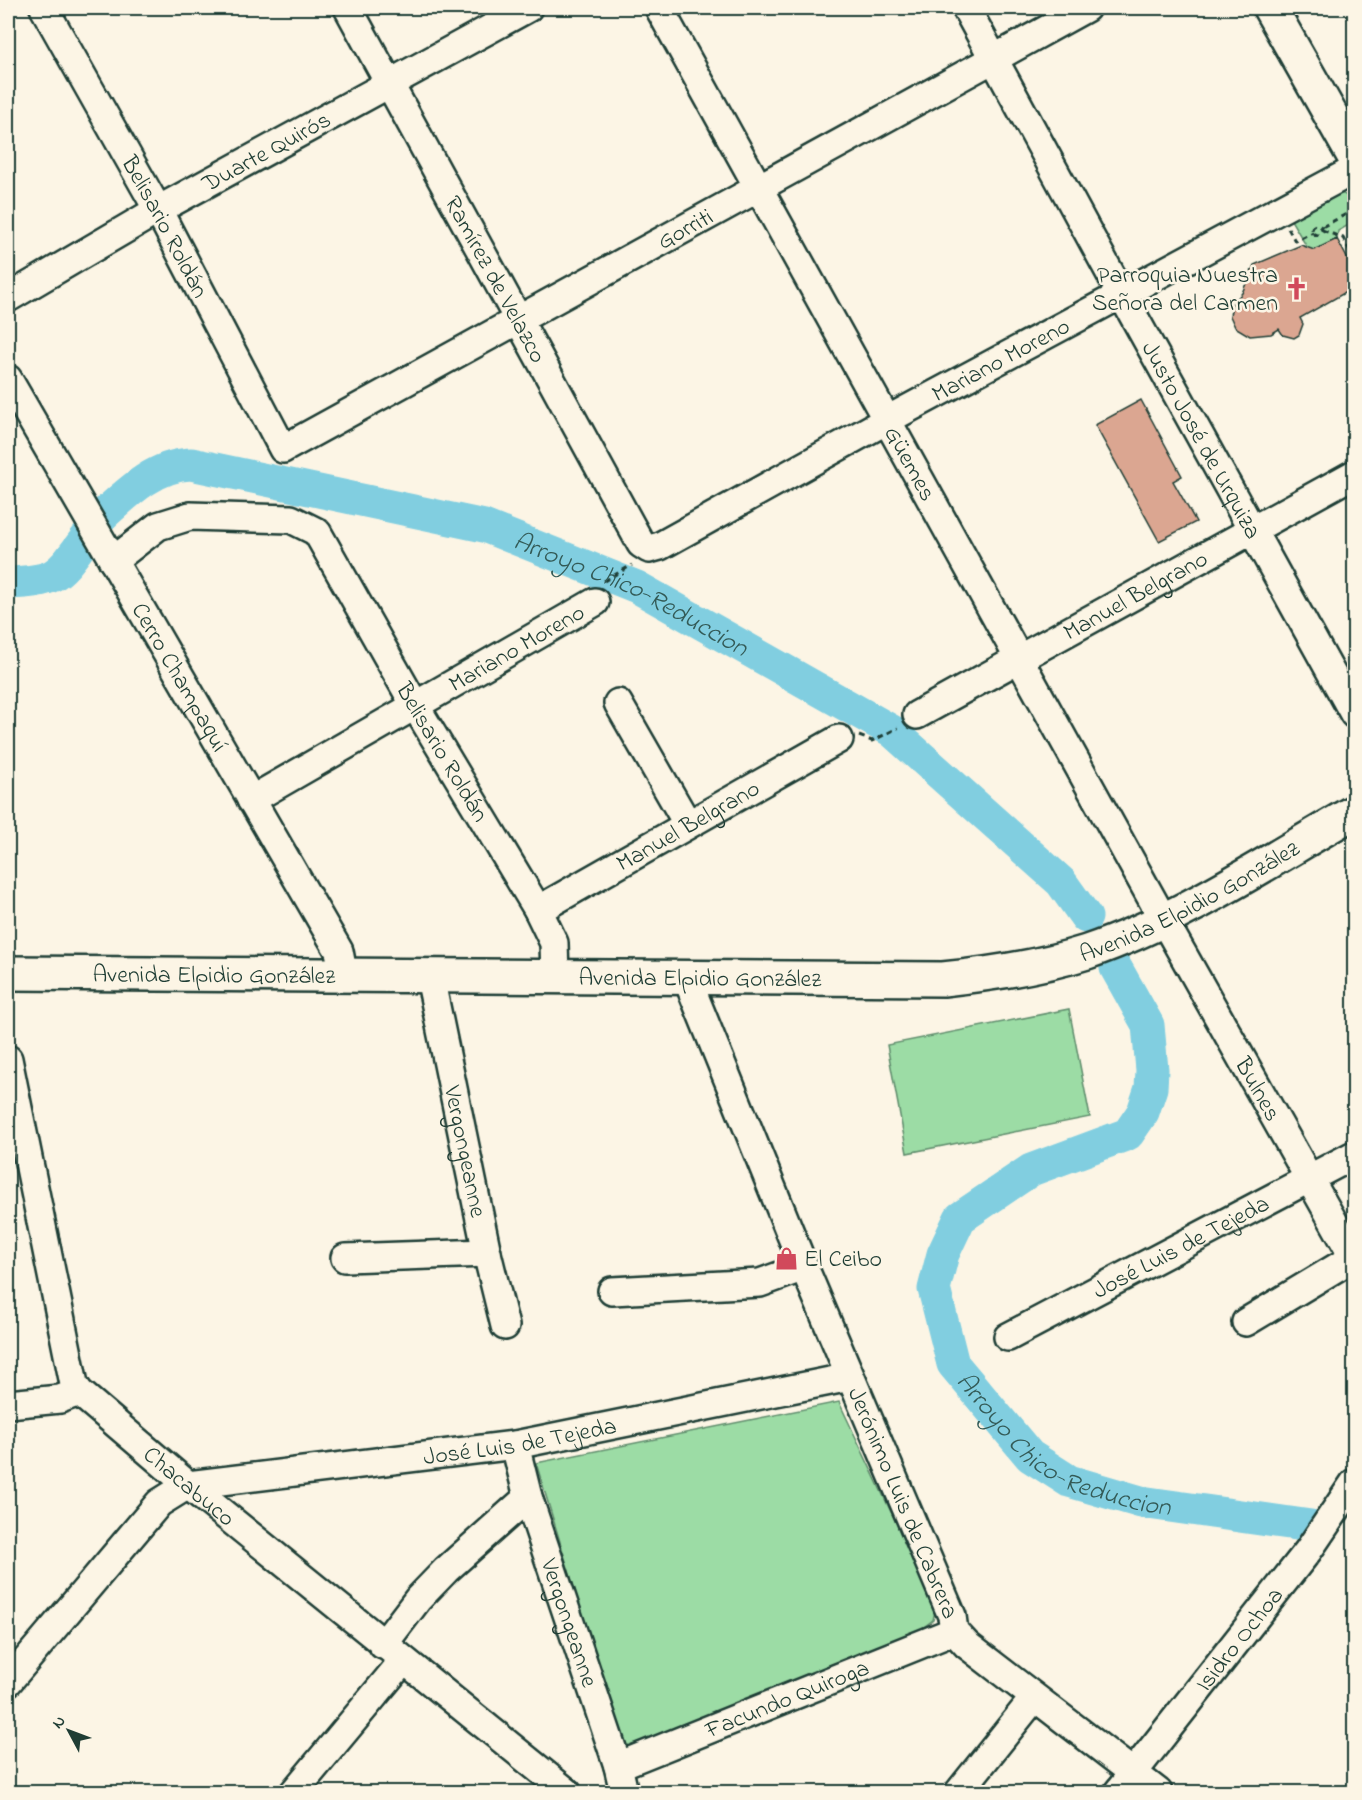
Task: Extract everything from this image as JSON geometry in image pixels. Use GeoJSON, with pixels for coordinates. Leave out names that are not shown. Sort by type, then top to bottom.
{"type":"FeatureCollection","features":[{"type":"Feature","properties":{"kind":"main road"},"geometry":{"type":"LineString","coordinates":[[1270,8],[1354,156]]}},
{"type":"Feature","properties":{"kind":"main road","name":"Avenida Elpidio González"},"geometry":{"type":"LineString","coordinates":[[8,973],[344,977],[686,976],[943,980],[1029,967],[1086,952],[1163,919],[1354,812]]}},
{"type":"Feature","properties":{"kind":"street","name":"Belisario Roldán"},"geometry":{"type":"LineString","coordinates":[[44,8],[158,210],[283,449]]}},
{"type":"Feature","properties":{"kind":"street","name":"Ramírez de Velazco"},"geometry":{"type":"LineString","coordinates":[[348,8],[645,554]]}},
{"type":"Feature","properties":{"kind":"street","name":"Duarte Quirós"},"geometry":{"type":"LineString","coordinates":[[8,298],[158,210],[528,8]]}},
{"type":"Feature","properties":{"kind":"street","name":"Güemes"},"geometry":{"type":"LineString","coordinates":[[659,8],[1163,919]]}},
{"type":"Feature","properties":{"kind":"street","name":"Justo José de Urquiza"},"geometry":{"type":"LineString","coordinates":[[966,8],[1354,714]]}},
{"type":"Feature","properties":{"kind":"street","name":"Gorriti"},"geometry":{"type":"LineString","coordinates":[[283,449],[1086,8]]}},
{"type":"Feature","properties":{"kind":"street","name":"Mariano Moreno"},"geometry":{"type":"LineString","coordinates":[[645,554],[886,420],[1354,170]]}},
{"type":"Feature","properties":{"kind":"street","name":"Cerro Champaquí"},"geometry":{"type":"LineString","coordinates":[[8,379],[339,951],[344,977]]}},
{"type":"Feature","properties":{"kind":"street","name":"Manuel Belgrano"},"geometry":{"type":"LineString","coordinates":[[910,720],[1354,474]]}},
{"type":"Feature","properties":{"kind":"street","name":"Belisario Roldán"},"geometry":{"type":"LineString","coordinates":[[113,561],[158,526],[190,516],[291,519],[317,532],[416,706],[538,910],[554,943],[555,976]]}},
{"type":"Feature","properties":{"kind":"street","name":"Mariano Moreno"},"geometry":{"type":"LineString","coordinates":[[251,800],[416,706],[598,592]]}},
{"type":"Feature","properties":{"kind":"street"},"geometry":{"type":"LineString","coordinates":[[618,702],[687,823]]}},
{"type":"Feature","properties":{"kind":"street","name":"Manuel Belgrano"},"geometry":{"type":"LineString","coordinates":[[538,910],[687,823],[851,737]]}},
{"type":"Feature","properties":{"kind":"street","name":"Bulnes"},"geometry":{"type":"LineString","coordinates":[[1163,919],[1354,1258]]}},
{"type":"Feature","properties":{"kind":"street","name":"Vergongeanne"},"geometry":{"type":"LineString","coordinates":[[430,976],[487,1253],[505,1326]]}},
{"type":"Feature","properties":{"kind":"street","name":"Jerónimo Luis de Cabrera"},"geometry":{"type":"LineString","coordinates":[[686,976],[804,1267],[952,1617],[954,1631],[967,1645],[1034,1698],[1126,1783],[1158,1792]]}},
{"type":"Feature","properties":{"kind":"street"},"geometry":{"type":"LineString","coordinates":[[8,1059],[19,1179],[74,1384],[79,1392],[60,1399],[8,1404]]}},
{"type":"Feature","properties":{"kind":"street","name":"José Luis de Tejeda"},"geometry":{"type":"LineString","coordinates":[[1008,1337],[1354,1155]]}},
{"type":"Feature","properties":{"kind":"street"},"geometry":{"type":"LineString","coordinates":[[345,1258],[487,1253]]}},
{"type":"Feature","properties":{"kind":"street"},"geometry":{"type":"LineString","coordinates":[[1246,1322],[1354,1258]]}},
{"type":"Feature","properties":{"kind":"street"},"geometry":{"type":"LineString","coordinates":[[612,1291],[760,1282],[804,1267]]}},
{"type":"Feature","properties":{"kind":"street","name":"José Luis de Tejeda"},"geometry":{"type":"LineString","coordinates":[[188,1485],[515,1445],[850,1377]]}},
{"type":"Feature","properties":{"kind":"street","name":"Chacabuco"},"geometry":{"type":"LineString","coordinates":[[79,1392],[188,1485],[567,1792]]}},
{"type":"Feature","properties":{"kind":"street","name":"Vergongeanne"},"geometry":{"type":"LineString","coordinates":[[515,1445],[528,1497],[618,1766],[624,1792]]}},
{"type":"Feature","properties":{"kind":"street","name":"Isidro Ochoa"},"geometry":{"type":"LineString","coordinates":[[1126,1783],[1308,1551],[1354,1483]]}},
{"type":"Feature","properties":{"kind":"street"},"geometry":{"type":"LineString","coordinates":[[8,1682],[159,1503],[188,1485]]}},
{"type":"Feature","properties":{"kind":"street"},"geometry":{"type":"LineString","coordinates":[[294,1792],[393,1653],[418,1599],[446,1570],[528,1497]]}},
{"type":"Feature","properties":{"kind":"street","name":"Facundo Quiroga"},"geometry":{"type":"LineString","coordinates":[[618,1766],[954,1631]]}},
{"type":"Feature","properties":{"kind":"street"},"geometry":{"type":"LineString","coordinates":[[958,1792],[1034,1698]]}},
{"type":"Feature","properties":{"kind":"path"},"geometry":{"type":"LineString","coordinates":[[1295,241],[1313,232],[1318,234],[1322,228],[1354,210]]}},
{"type":"Feature","properties":{"kind":"path"},"geometry":{"type":"LineString","coordinates":[[1313,232],[1315,225],[1343,238],[1354,258],[1349,262]]}},
{"type":"Feature","properties":{"kind":"path"},"geometry":{"type":"LineString","coordinates":[[598,592],[645,554]]}},
{"type":"Feature","properties":{"kind":"path"},"geometry":{"type":"LineString","coordinates":[[851,737],[872,741],[910,720]]}},
{"type":"Feature","properties":{"kind":"green space"},"geometry":{"type":"Polygon","coordinates":[[[1341,193],[1351,201],[1354,208],[1354,222],[1338,231],[1337,239],[1325,245],[1326,248],[1317,248],[1316,254],[1308,249],[1291,220],[1341,193]]]}},
{"type":"Feature","properties":{"kind":"green space"},"geometry":{"type":"Polygon","coordinates":[[[1069,1009],[1090,1117],[907,1153],[887,1045],[1069,1009]]]}},
{"type":"Feature","properties":{"kind":"green space"},"geometry":{"type":"Polygon","coordinates":[[[839,1402],[936,1607],[933,1620],[921,1629],[625,1755],[536,1463],[839,1402]]]}},
{"type":"Feature","properties":{"kind":"building","name":"Parroquia Nuestra Señora del Carmen"},"geometry":{"type":"Polygon","coordinates":[[[1337,239],[1354,271],[1354,284],[1348,287],[1346,292],[1300,318],[1303,324],[1299,335],[1294,338],[1283,335],[1279,329],[1271,334],[1250,336],[1235,327],[1230,316],[1232,304],[1242,293],[1254,265],[1301,245],[1314,250],[1337,239]]]}},
{"type":"Feature","properties":{"kind":"building"},"geometry":{"type":"Polygon","coordinates":[[[1141,400],[1182,476],[1173,481],[1196,522],[1159,541],[1095,425],[1141,400]]]}},
{"type":"Feature","properties":{"kind":"waterway","name":"Arroyo Chico-Reduccion"},"geometry":{"type":"LineString","coordinates":[[102,516],[142,482],[165,469],[191,464],[484,526],[637,587],[892,731],[1061,882],[1086,917]]}},
{"type":"Feature","properties":{"kind":"waterway","name":"Arroyo Chico-Reduccion"},"geometry":{"type":"LineString","coordinates":[[8,583],[37,581],[54,574],[61,569],[86,538]]}},
{"type":"Feature","properties":{"kind":"waterway","name":"Arroyo Chico-Reduccion"},"geometry":{"type":"LineString","coordinates":[[1116,968],[1148,1025],[1152,1070],[1151,1088],[1143,1112],[1128,1134],[1031,1170],[960,1218],[943,1254],[934,1289],[953,1364],[1030,1456],[1069,1481],[1141,1502],[1311,1526]]}},
{"type":"Feature","properties":{"kind":"place","name":"Parroquia Nuestra Señora del Carmen"},"geometry":{"type":"Point","coordinates":[1296,288]}},
{"type":"Feature","properties":{"kind":"place","name":"El Ceibo"},"geometry":{"type":"Point","coordinates":[786,1258]}}]}
